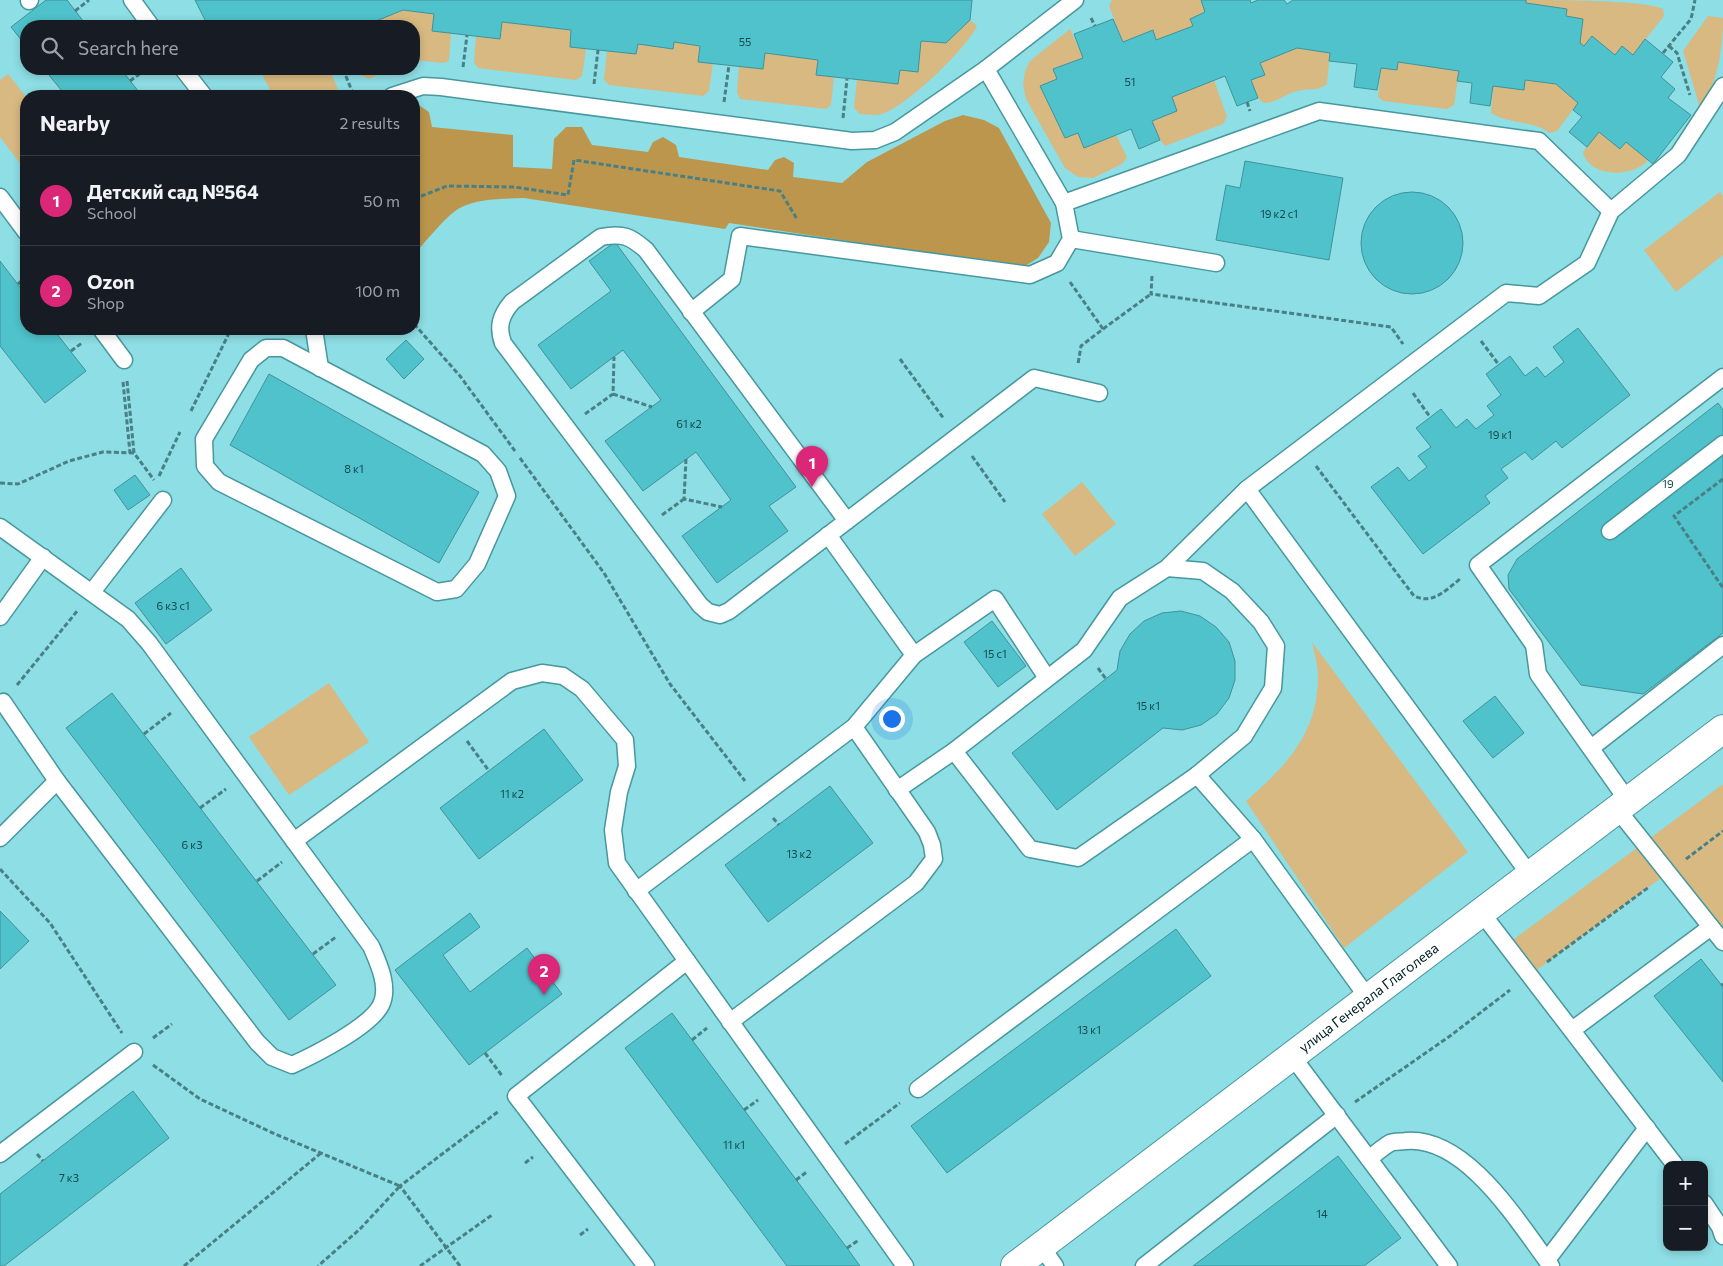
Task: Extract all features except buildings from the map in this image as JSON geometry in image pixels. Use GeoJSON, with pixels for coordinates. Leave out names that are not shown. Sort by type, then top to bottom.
{"type":"FeatureCollection","features":[{"type":"Feature","properties":{"kind":"street","name":"улица Генерала Глаголева"},"geometry":{"type":"LineString","coordinates":[[1015,1266],[1048,1256],[1292,1056],[1723,729]]}},
{"type":"Feature","properties":{"kind":"lane"},"geometry":{"type":"LineString","coordinates":[[132,0],[147,20]]}},
{"type":"Feature","properties":{"kind":"lane"},"geometry":{"type":"LineString","coordinates":[[411,90],[423,86],[461,90],[840,140],[875,140],[895,132],[986,69],[1074,0]]}},
{"type":"Feature","properties":{"kind":"lane"},"geometry":{"type":"LineString","coordinates":[[691,312],[732,279],[740,236],[1030,276],[1057,263],[1071,239],[1064,203],[986,69]]}},
{"type":"Feature","properties":{"kind":"lane"},"geometry":{"type":"LineString","coordinates":[[188,75],[199,90]]}},
{"type":"Feature","properties":{"kind":"lane"},"geometry":{"type":"LineString","coordinates":[[897,790],[954,750],[1084,650],[1120,598],[1167,568],[1247,490],[1468,324],[1506,293],[1539,296],[1587,263],[1611,211],[1678,154],[1720,99]]}},
{"type":"Feature","properties":{"kind":"lane"},"geometry":{"type":"LineString","coordinates":[[1064,203],[1320,111],[1539,141],[1611,211]]}},
{"type":"Feature","properties":{"kind":"lane"},"geometry":{"type":"LineString","coordinates":[[0,197],[20,224]]}},
{"type":"Feature","properties":{"kind":"lane"},"geometry":{"type":"LineString","coordinates":[[847,521],[646,250],[634,239],[617,234],[601,237],[512,302],[504,312],[498,329],[502,343],[700,605],[708,612],[720,616],[729,612],[1034,378],[1099,394]]}},
{"type":"Feature","properties":{"kind":"lane"},"geometry":{"type":"LineString","coordinates":[[1071,239],[1216,263]]}},
{"type":"Feature","properties":{"kind":"lane"},"geometry":{"type":"LineString","coordinates":[[105,335],[122,358]]}},
{"type":"Feature","properties":{"kind":"lane"},"geometry":{"type":"LineString","coordinates":[[315,335],[320,368]]}},
{"type":"Feature","properties":{"kind":"lane"},"geometry":{"type":"LineString","coordinates":[[266,348],[283,348],[320,368],[483,454],[498,471],[507,496],[477,564],[456,589],[437,592],[220,482],[205,466],[204,439],[251,360],[266,348]]}},
{"type":"Feature","properties":{"kind":"lane"},"geometry":{"type":"LineString","coordinates":[[1723,377],[1478,565],[1534,645],[1538,674],[1591,748],[1622,805],[1669,872],[1723,942]]}},
{"type":"Feature","properties":{"kind":"lane"},"geometry":{"type":"LineString","coordinates":[[1610,531],[1723,444]]}},
{"type":"Feature","properties":{"kind":"lane"},"geometry":{"type":"LineString","coordinates":[[1247,490],[1530,875]]}},
{"type":"Feature","properties":{"kind":"lane"},"geometry":{"type":"LineString","coordinates":[[92,592],[163,500]]}},
{"type":"Feature","properties":{"kind":"lane"},"geometry":{"type":"LineString","coordinates":[[0,527],[128,620],[149,643],[370,946],[384,976],[382,1004],[369,1021],[292,1065],[272,1057],[257,1042],[57,780],[2,703]]}},
{"type":"Feature","properties":{"kind":"lane"},"geometry":{"type":"LineString","coordinates":[[828,535],[914,655]]}},
{"type":"Feature","properties":{"kind":"lane"},"geometry":{"type":"LineString","coordinates":[[0,617],[43,557]]}},
{"type":"Feature","properties":{"kind":"lane"},"geometry":{"type":"LineString","coordinates":[[954,750],[1030,849],[1078,858],[1197,775],[1244,736],[1273,688],[1276,646],[1261,622],[1232,591],[1203,571],[1167,568]]}},
{"type":"Feature","properties":{"kind":"lane"},"geometry":{"type":"LineString","coordinates":[[636,891],[854,727],[914,655],[995,599],[1047,678]]}},
{"type":"Feature","properties":{"kind":"lane"},"geometry":{"type":"LineString","coordinates":[[1591,748],[1723,645]]}},
{"type":"Feature","properties":{"kind":"lane"},"geometry":{"type":"LineString","coordinates":[[297,845],[512,681],[542,673],[563,676],[582,689],[625,740],[627,766],[619,792],[613,830],[617,863],[905,1266]]}},
{"type":"Feature","properties":{"kind":"lane"},"geometry":{"type":"LineString","coordinates":[[730,1022],[916,883],[934,859],[932,845],[927,832],[854,727]]}},
{"type":"Feature","properties":{"kind":"lane"},"geometry":{"type":"LineString","coordinates":[[1197,775],[1253,839],[1368,998]]}},
{"type":"Feature","properties":{"kind":"lane"},"geometry":{"type":"LineString","coordinates":[[0,838],[57,780]]}},
{"type":"Feature","properties":{"kind":"lane"},"geometry":{"type":"LineString","coordinates":[[918,1089],[1253,839]]}},
{"type":"Feature","properties":{"kind":"lane"},"geometry":{"type":"LineString","coordinates":[[1481,912],[1672,1161]]}},
{"type":"Feature","properties":{"kind":"lane"},"geometry":{"type":"LineString","coordinates":[[1572,1030],[1711,926]]}},
{"type":"Feature","properties":{"kind":"lane"},"geometry":{"type":"LineString","coordinates":[[646,1266],[516,1096],[687,962]]}},
{"type":"Feature","properties":{"kind":"lane"},"geometry":{"type":"LineString","coordinates":[[0,1154],[134,1052]]}},
{"type":"Feature","properties":{"kind":"lane"},"geometry":{"type":"LineString","coordinates":[[1292,1056],[1449,1266]]}},
{"type":"Feature","properties":{"kind":"lane"},"geometry":{"type":"LineString","coordinates":[[1144,1266],[1336,1115]]}},
{"type":"Feature","properties":{"kind":"lane"},"geometry":{"type":"LineString","coordinates":[[1369,1159],[1391,1143],[1416,1140],[1441,1147],[1466,1164],[1494,1192],[1549,1263],[1647,1128]]}},
{"type":"Feature","properties":{"kind":"lane"},"geometry":{"type":"LineString","coordinates":[[1706,1206],[1720,1227],[1723,1236]]}},
{"type":"Feature","properties":{"kind":"path"},"geometry":{"type":"LineString","coordinates":[[75,11],[90,0]]}},
{"type":"Feature","properties":{"kind":"path"},"geometry":{"type":"LineString","coordinates":[[1663,53],[1691,19],[1696,0]]}},
{"type":"Feature","properties":{"kind":"path"},"geometry":{"type":"LineString","coordinates":[[461,90],[467,35]]}},
{"type":"Feature","properties":{"kind":"path"},"geometry":{"type":"LineString","coordinates":[[1669,46],[1677,52],[1690,97]]}},
{"type":"Feature","properties":{"kind":"path"},"geometry":{"type":"LineString","coordinates":[[592,107],[598,50]]}},
{"type":"Feature","properties":{"kind":"path"},"geometry":{"type":"LineString","coordinates":[[722,124],[729,65]]}},
{"type":"Feature","properties":{"kind":"path"},"geometry":{"type":"LineString","coordinates":[[130,81],[138,75]]}},
{"type":"Feature","properties":{"kind":"path"},"geometry":{"type":"LineString","coordinates":[[345,75],[352,90]]}},
{"type":"Feature","properties":{"kind":"path"},"geometry":{"type":"LineString","coordinates":[[840,140],[847,78]]}},
{"type":"Feature","properties":{"kind":"path"},"geometry":{"type":"LineString","coordinates":[[420,197],[447,186],[514,187],[568,196],[574,160],[780,191],[814,246]]}},
{"type":"Feature","properties":{"kind":"path"},"geometry":{"type":"LineString","coordinates":[[1151,294],[1154,252]]}},
{"type":"Feature","properties":{"kind":"path"},"geometry":{"type":"LineString","coordinates":[[1057,263],[1103,329]]}},
{"type":"Feature","properties":{"kind":"path"},"geometry":{"type":"LineString","coordinates":[[1074,387],[1081,346],[1151,294],[1391,328],[1416,362]]}},
{"type":"Feature","properties":{"kind":"path"},"geometry":{"type":"LineString","coordinates":[[1468,324],[1499,365]]}},
{"type":"Feature","properties":{"kind":"path"},"geometry":{"type":"LineString","coordinates":[[420,331],[460,376],[604,573],[670,684],[758,799]]}},
{"type":"Feature","properties":{"kind":"path"},"geometry":{"type":"LineString","coordinates":[[613,394],[614,357]]}},
{"type":"Feature","properties":{"kind":"path"},"geometry":{"type":"LineString","coordinates":[[122,358],[132,453],[156,483]]}},
{"type":"Feature","properties":{"kind":"path"},"geometry":{"type":"LineString","coordinates":[[1400,375],[1430,417]]}},
{"type":"Feature","properties":{"kind":"path"},"geometry":{"type":"LineString","coordinates":[[566,428],[613,394]]}},
{"type":"Feature","properties":{"kind":"path"},"geometry":{"type":"LineString","coordinates":[[613,394],[652,407]]}},
{"type":"Feature","properties":{"kind":"path"},"geometry":{"type":"LineString","coordinates":[[1303,448],[1414,596],[1422,600],[1438,596],[1478,565]]}},
{"type":"Feature","properties":{"kind":"path"},"geometry":{"type":"LineString","coordinates":[[0,483],[18,484],[69,461],[103,452],[132,453]]}},
{"type":"Feature","properties":{"kind":"path"},"geometry":{"type":"LineString","coordinates":[[686,459],[684,499],[722,507]]}},
{"type":"Feature","properties":{"kind":"path"},"geometry":{"type":"LineString","coordinates":[[1723,479],[1674,516],[1723,588]]}},
{"type":"Feature","properties":{"kind":"path"},"geometry":{"type":"LineString","coordinates":[[2,703],[92,592]]}},
{"type":"Feature","properties":{"kind":"path"},"geometry":{"type":"LineString","coordinates":[[144,734],[190,699]]}},
{"type":"Feature","properties":{"kind":"path"},"geometry":{"type":"LineString","coordinates":[[454,724],[489,771]]}},
{"type":"Feature","properties":{"kind":"path"},"geometry":{"type":"LineString","coordinates":[[200,808],[245,774]]}},
{"type":"Feature","properties":{"kind":"path"},"geometry":{"type":"LineString","coordinates":[[1336,1115],[1450,1036],[1723,831]]}},
{"type":"Feature","properties":{"kind":"path"},"geometry":{"type":"LineString","coordinates":[[256,882],[297,845]]}},
{"type":"Feature","properties":{"kind":"path"},"geometry":{"type":"LineString","coordinates":[[0,870],[50,923],[134,1052],[200,1099],[400,1186],[460,1266]]}},
{"type":"Feature","properties":{"kind":"path"},"geometry":{"type":"LineString","coordinates":[[313,954],[354,923]]}},
{"type":"Feature","properties":{"kind":"path"},"geometry":{"type":"LineString","coordinates":[[318,1266],[360,1229],[400,1186],[516,1096],[485,1053]]}},
{"type":"Feature","properties":{"kind":"path"},"geometry":{"type":"LineString","coordinates":[[827,1157],[918,1089]]}},
{"type":"Feature","properties":{"kind":"path"},"geometry":{"type":"LineString","coordinates":[[184,1266],[321,1153]]}},
{"type":"Feature","properties":{"kind":"path"},"geometry":{"type":"LineString","coordinates":[[420,1266],[492,1215]]}},
{"type":"Feature","properties":{"kind":"shaded area"},"geometry":{"type":"Polygon","coordinates":[[[1112,0],[1201,0],[1205,12],[1190,19],[1193,26],[1156,40],[1152,30],[1123,42],[1109,6],[1112,0]]]}},
{"type":"Feature","properties":{"kind":"shaded area"},"geometry":{"type":"Polygon","coordinates":[[[1526,0],[1598,1],[1638,4],[1663,9],[1664,16],[1633,55],[1622,46],[1615,55],[1592,36],[1584,46],[1580,43],[1583,19],[1566,16],[1567,9],[1526,3],[1526,0]]]}},
{"type":"Feature","properties":{"kind":"shaded area"},"geometry":{"type":"Polygon","coordinates":[[[403,10],[434,14],[451,33],[449,61],[443,63],[420,61],[420,20],[379,20],[403,10]]]}},
{"type":"Feature","properties":{"kind":"shaded area"},"geometry":{"type":"Polygon","coordinates":[[[1708,16],[1723,18],[1722,41],[1715,77],[1700,108],[1683,51],[1708,16]]]}},
{"type":"Feature","properties":{"kind":"shaded area"},"geometry":{"type":"Polygon","coordinates":[[[970,20],[977,26],[971,36],[935,76],[906,100],[880,115],[860,114],[854,108],[857,79],[898,84],[900,70],[921,41],[946,43],[970,20]]]}},
{"type":"Feature","properties":{"kind":"shaded area"},"geometry":{"type":"Polygon","coordinates":[[[502,22],[571,30],[570,46],[586,49],[582,76],[576,80],[478,68],[474,62],[476,36],[500,39],[502,22]]]}},
{"type":"Feature","properties":{"kind":"shaded area"},"geometry":{"type":"Polygon","coordinates":[[[1070,29],[1083,58],[1054,69],[1057,79],[1040,86],[1065,138],[1078,133],[1116,135],[1127,157],[1122,164],[1093,178],[1078,177],[1065,168],[1026,99],[1023,84],[1025,71],[1030,61],[1070,29]]]}},
{"type":"Feature","properties":{"kind":"shaded area"},"geometry":{"type":"Polygon","coordinates":[[[674,42],[700,46],[698,61],[713,63],[709,91],[703,96],[609,85],[604,80],[607,51],[636,54],[638,44],[672,49],[674,42]]]}},
{"type":"Feature","properties":{"kind":"shaded area"},"geometry":{"type":"Polygon","coordinates":[[[1297,48],[1330,53],[1327,84],[1316,89],[1297,91],[1273,102],[1264,103],[1258,98],[1251,80],[1265,75],[1260,63],[1297,48]]]}},
{"type":"Feature","properties":{"kind":"shaded area"},"geometry":{"type":"Polygon","coordinates":[[[765,53],[818,60],[816,75],[834,77],[831,105],[826,109],[740,99],[737,92],[739,66],[765,53]]]}},
{"type":"Feature","properties":{"kind":"shaded area"},"geometry":{"type":"Polygon","coordinates":[[[1398,62],[1459,71],[1454,105],[1447,109],[1383,101],[1378,97],[1381,68],[1397,70],[1398,62]]]}},
{"type":"Feature","properties":{"kind":"shaded area"},"geometry":{"type":"Polygon","coordinates":[[[8,74],[21,90],[20,163],[0,137],[0,80],[8,74]]]}},
{"type":"Feature","properties":{"kind":"shaded area"},"geometry":{"type":"Polygon","coordinates":[[[262,75],[332,75],[338,89],[336,90],[270,90],[262,75]]]}},
{"type":"Feature","properties":{"kind":"shaded area"},"geometry":{"type":"Polygon","coordinates":[[[361,75],[377,75],[369,79],[361,75]]]}},
{"type":"Feature","properties":{"kind":"shaded area"},"geometry":{"type":"Polygon","coordinates":[[[1214,80],[1227,117],[1223,124],[1165,146],[1160,140],[1152,121],[1177,111],[1172,97],[1214,80]]]}},
{"type":"Feature","properties":{"kind":"shaded area"},"geometry":{"type":"Polygon","coordinates":[[[1525,80],[1556,84],[1578,103],[1557,131],[1550,133],[1535,126],[1505,119],[1491,113],[1493,86],[1523,90],[1525,80]]]}},
{"type":"Feature","properties":{"kind":"shaded area"},"geometry":{"type":"Polygon","coordinates":[[[420,106],[429,112],[432,127],[513,135],[513,167],[552,169],[554,139],[566,127],[582,127],[592,145],[648,152],[653,142],[663,137],[676,145],[679,157],[768,170],[775,160],[784,157],[794,163],[793,177],[842,183],[867,162],[945,121],[963,115],[984,120],[999,128],[1051,223],[1049,242],[1038,258],[1025,266],[1006,265],[729,223],[725,229],[524,198],[482,201],[465,205],[442,224],[420,248],[420,106]]]}},
{"type":"Feature","properties":{"kind":"shaded area"},"geometry":{"type":"Polygon","coordinates":[[[1599,132],[1620,149],[1626,142],[1648,160],[1633,170],[1623,172],[1603,171],[1594,167],[1587,161],[1583,152],[1599,132]]]}},
{"type":"Feature","properties":{"kind":"shaded area"},"geometry":{"type":"Polygon","coordinates":[[[1720,192],[1723,196],[1723,255],[1676,292],[1644,250],[1720,192]]]}},
{"type":"Feature","properties":{"kind":"shaded area"},"geometry":{"type":"Polygon","coordinates":[[[1082,482],[1116,524],[1075,556],[1042,514],[1082,482]]]}},
{"type":"Feature","properties":{"kind":"shaded area"},"geometry":{"type":"Polygon","coordinates":[[[1312,642],[1468,852],[1344,948],[1246,801],[1274,775],[1297,747],[1306,732],[1317,697],[1317,663],[1312,642]]]}},
{"type":"Feature","properties":{"kind":"shaded area"},"geometry":{"type":"Polygon","coordinates":[[[329,683],[369,742],[289,795],[249,737],[329,683]]]}},
{"type":"Feature","properties":{"kind":"shaded area"},"geometry":{"type":"Polygon","coordinates":[[[1723,784],[1723,942],[1669,872],[1530,975],[1506,945],[1723,784]]]}},
{"type":"Feature","properties":{"kind":"place","name":"Детский сад №564"},"geometry":{"type":"Point","coordinates":[812,487]}},
{"type":"Feature","properties":{"kind":"place","name":"Ozon"},"geometry":{"type":"Point","coordinates":[544,995]}}]}
